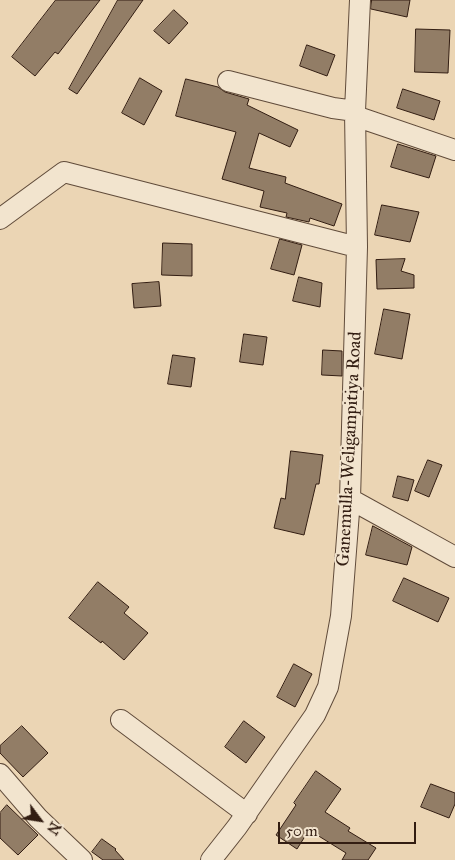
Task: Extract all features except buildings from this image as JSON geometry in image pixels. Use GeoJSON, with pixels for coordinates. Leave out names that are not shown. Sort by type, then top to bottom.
{"type":"FeatureCollection","features":[{"type":"Feature","properties":{"kind":"street","name":"Ganemulla-Weligampitiya Road"},"geometry":{"type":"LineString","coordinates":[[211,860],[247,814],[315,716],[328,687],[341,616],[350,499],[357,247],[355,114],[360,0]]}},
{"type":"Feature","properties":{"kind":"street"},"geometry":{"type":"LineString","coordinates":[[228,81],[355,114],[455,150]]}},
{"type":"Feature","properties":{"kind":"street"},"geometry":{"type":"LineString","coordinates":[[0,219],[64,172],[357,247]]}},
{"type":"Feature","properties":{"kind":"street"},"geometry":{"type":"LineString","coordinates":[[350,499],[455,557]]}},
{"type":"Feature","properties":{"kind":"street"},"geometry":{"type":"LineString","coordinates":[[121,720],[247,814]]}},
{"type":"Feature","properties":{"kind":"street"},"geometry":{"type":"LineString","coordinates":[[0,774],[38,818],[82,860]]}}]}
